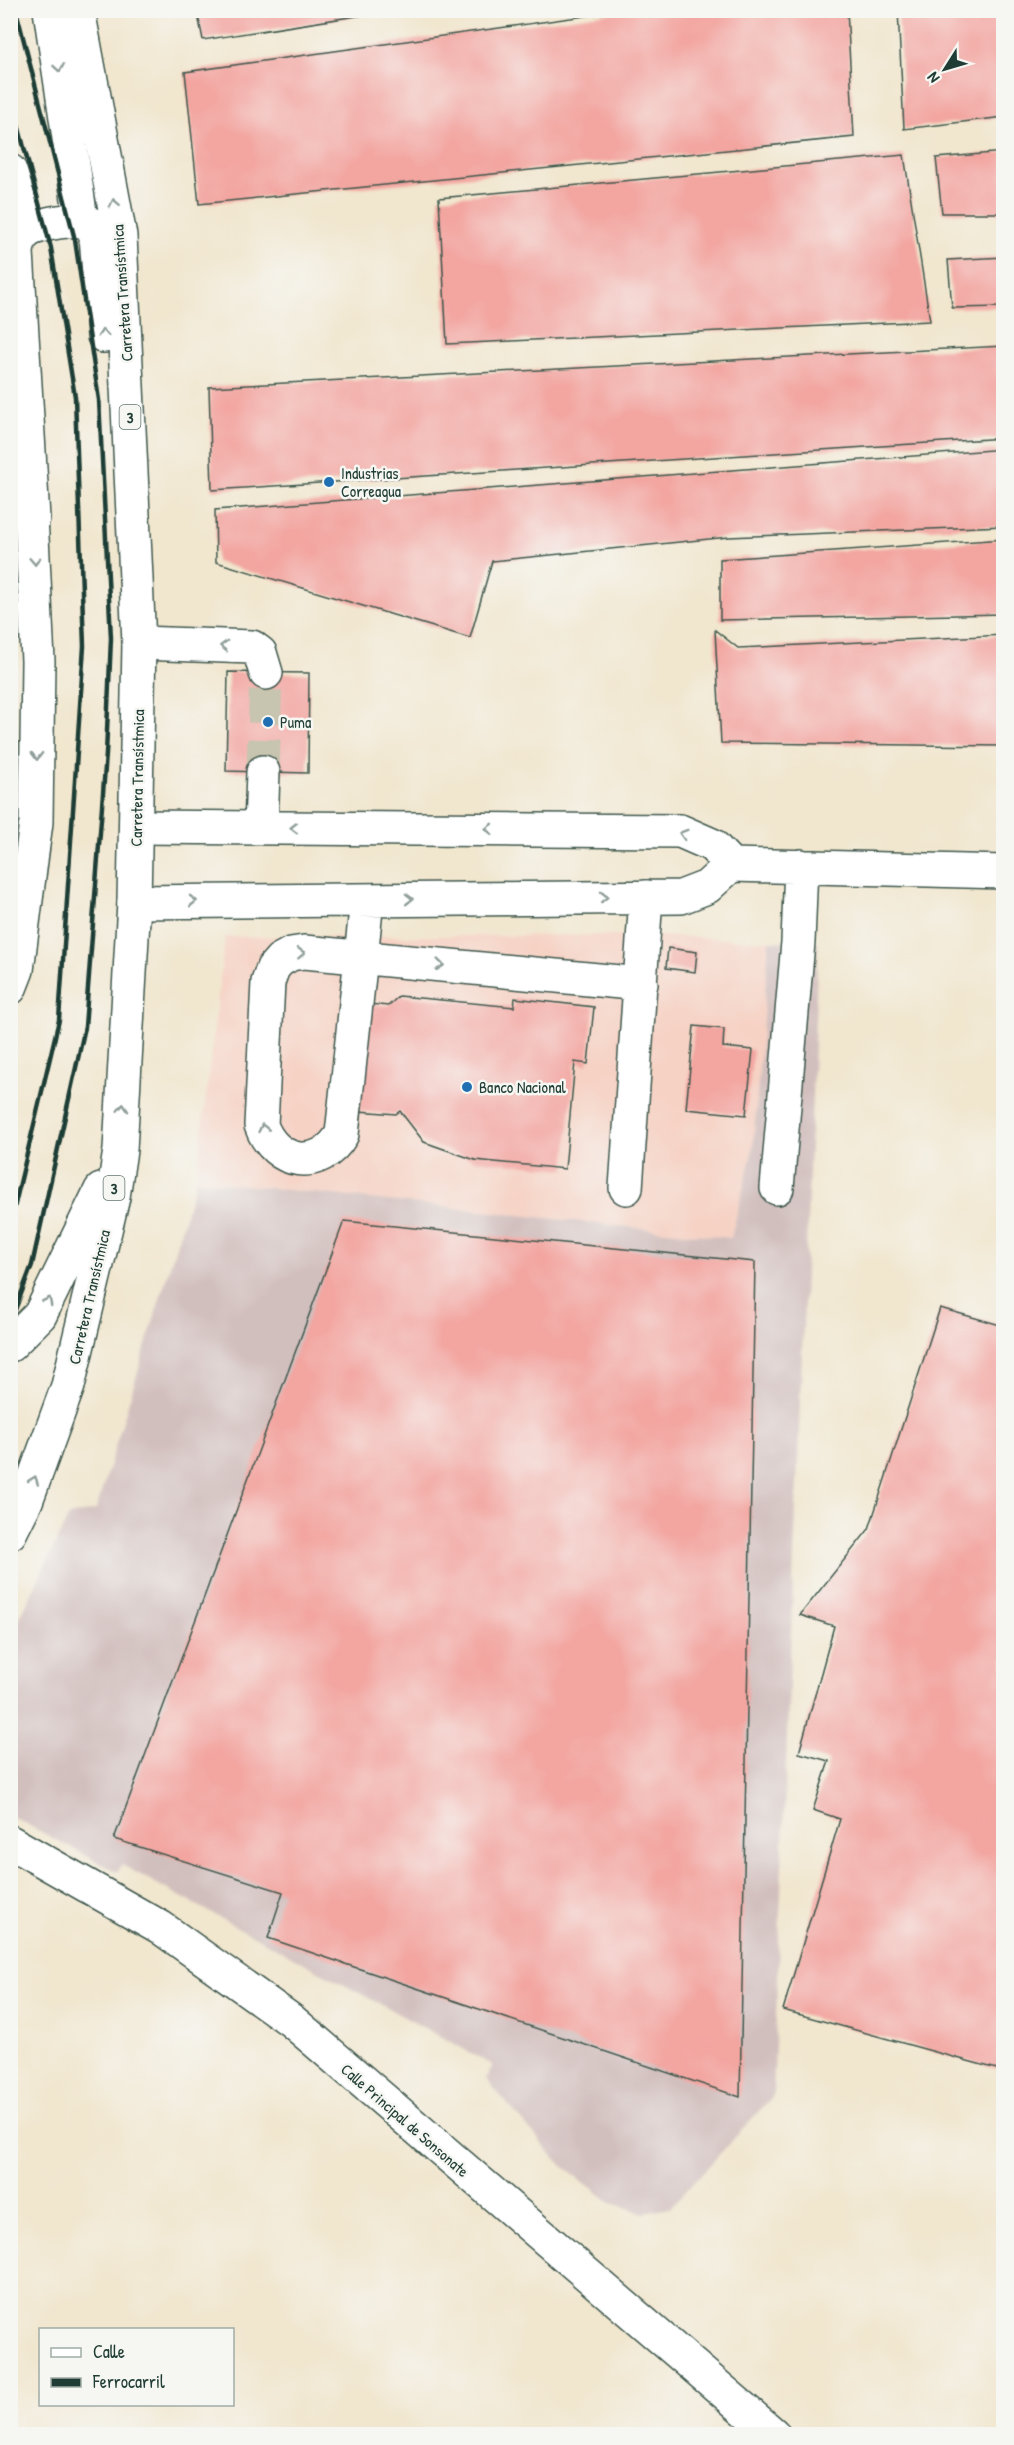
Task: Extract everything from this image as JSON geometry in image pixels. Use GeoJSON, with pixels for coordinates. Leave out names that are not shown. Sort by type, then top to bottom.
{"type":"FeatureCollection","features":[{"type":"Feature","properties":{"kind":"main road"},"geometry":{"type":"LineString","coordinates":[[50,10],[81,219]]}},
{"type":"Feature","properties":{"kind":"main road","name":"Carretera Transístmica"},"geometry":{"type":"LineString","coordinates":[[10,1533],[26,1501],[68,1386],[113,1197],[120,1149],[134,902],[139,643],[120,236],[78,10]]}},
{"type":"Feature","properties":{"kind":"main road"},"geometry":{"type":"LineString","coordinates":[[10,171],[28,231]]}},
{"type":"Feature","properties":{"kind":"main road"},"geometry":{"type":"LineString","coordinates":[[10,988],[17,970],[36,822],[38,661],[33,518],[17,252],[20,240],[28,231],[81,219],[91,224],[96,236],[123,580],[126,814],[131,825],[136,827],[680,831],[712,845],[731,865]]}},
{"type":"Feature","properties":{"kind":"main road"},"geometry":{"type":"LineString","coordinates":[[10,357],[33,518]]}},
{"type":"Feature","properties":{"kind":"main road"},"geometry":{"type":"LineString","coordinates":[[139,643],[252,647],[260,654],[266,672]]}},
{"type":"Feature","properties":{"kind":"main road"},"geometry":{"type":"LineString","coordinates":[[261,828],[263,772]]}},
{"type":"Feature","properties":{"kind":"main road"},"geometry":{"type":"LineString","coordinates":[[134,902],[681,897],[707,887],[731,865],[1004,872]]}},
{"type":"Feature","properties":{"kind":"main road"},"geometry":{"type":"LineString","coordinates":[[777,1188],[798,942],[801,866]]}},
{"type":"Feature","properties":{"kind":"main road"},"geometry":{"type":"LineString","coordinates":[[626,1188],[646,897]]}},
{"type":"Feature","properties":{"kind":"main road"},"geometry":{"type":"LineString","coordinates":[[367,900],[361,957],[342,1134],[330,1150],[306,1160],[287,1157],[265,1137],[261,1125],[268,981],[273,968],[291,954],[303,952],[361,957],[641,984]]}},
{"type":"Feature","properties":{"kind":"main road"},"geometry":{"type":"LineString","coordinates":[[10,1345],[40,1315],[120,1149]]}},
{"type":"Feature","properties":{"kind":"main road","name":"Calle Principal de Sonsonate"},"geometry":{"type":"LineString","coordinates":[[10,1842],[160,1927],[292,2021],[773,2434]]}},
{"type":"Feature","properties":{"kind":"shaded area"},"geometry":{"type":"Polygon","coordinates":[[[644,935],[769,941],[753,1149],[731,1238],[196,1180],[225,937],[644,935]]]}},
{"type":"Feature","properties":{"kind":"shaded area"},"geometry":{"type":"Polygon","coordinates":[[[769,941],[818,943],[773,2096],[670,2208],[644,2213],[611,2203],[558,2162],[486,2079],[493,2065],[122,1865],[117,1872],[11,1816],[10,1638],[69,1516],[96,1510],[196,1180],[731,1238],[753,1149],[769,941]]]}},
{"type":"Feature","properties":{"kind":"building"},"geometry":{"type":"Polygon","coordinates":[[[197,10],[382,10],[382,12],[203,40],[197,10]]]}},
{"type":"Feature","properties":{"kind":"building"},"geometry":{"type":"Polygon","coordinates":[[[628,10],[847,10],[854,137],[199,204],[185,72],[628,10]]]}},
{"type":"Feature","properties":{"kind":"building"},"geometry":{"type":"Polygon","coordinates":[[[898,10],[1004,10],[1004,117],[904,129],[898,10]]]}},
{"type":"Feature","properties":{"kind":"building"},"geometry":{"type":"Polygon","coordinates":[[[1004,152],[1004,213],[942,213],[936,158],[1004,152]]]}},
{"type":"Feature","properties":{"kind":"building"},"geometry":{"type":"Polygon","coordinates":[[[904,155],[930,321],[447,344],[439,198],[904,155]]]}},
{"type":"Feature","properties":{"kind":"building"},"geometry":{"type":"Polygon","coordinates":[[[1004,257],[1004,307],[952,308],[948,260],[1004,257]]]}},
{"type":"Feature","properties":{"kind":"building"},"geometry":{"type":"Polygon","coordinates":[[[1004,346],[1004,438],[212,490],[209,387],[1004,346]]]}},
{"type":"Feature","properties":{"kind":"building"},"geometry":{"type":"Polygon","coordinates":[[[1004,449],[1004,526],[729,537],[492,561],[470,638],[216,562],[215,510],[1004,449]]]}},
{"type":"Feature","properties":{"kind":"building"},"geometry":{"type":"Polygon","coordinates":[[[1004,539],[1004,614],[720,620],[720,559],[1004,539]]]}},
{"type":"Feature","properties":{"kind":"building"},"geometry":{"type":"Polygon","coordinates":[[[715,630],[738,648],[1004,635],[1004,746],[721,743],[715,630]]]}},
{"type":"Feature","properties":{"kind":"building","name":"Puma"},"geometry":{"type":"Polygon","coordinates":[[[228,672],[309,673],[308,773],[226,771],[228,672]]]}},
{"type":"Feature","properties":{"kind":"building"},"geometry":{"type":"Polygon","coordinates":[[[668,948],[697,952],[695,972],[666,968],[668,948]]]}},
{"type":"Feature","properties":{"kind":"building","name":"Banco Nacional"},"geometry":{"type":"Polygon","coordinates":[[[399,996],[514,1007],[515,998],[594,1007],[588,1064],[575,1062],[565,1169],[475,1160],[424,1142],[400,1111],[396,1114],[359,1111],[370,1004],[388,1006],[399,996]]]}},
{"type":"Feature","properties":{"kind":"building"},"geometry":{"type":"Polygon","coordinates":[[[694,1026],[724,1029],[723,1047],[753,1050],[746,1115],[686,1109],[694,1026]]]}},
{"type":"Feature","properties":{"kind":"building"},"geometry":{"type":"Polygon","coordinates":[[[344,1221],[755,1262],[740,2097],[268,1938],[283,1892],[114,1839],[344,1221]]]}},
{"type":"Feature","properties":{"kind":"building"},"geometry":{"type":"Polygon","coordinates":[[[940,1308],[1004,1326],[1004,2071],[783,2010],[840,1819],[813,1810],[829,1761],[799,1753],[834,1626],[800,1615],[869,1529],[940,1308]]]}},
{"type":"Feature","properties":{"kind":"tunnel"},"geometry":{"type":"LineString","coordinates":[[263,772],[266,673]]}},
{"type":"Feature","properties":{"kind":"railway"},"geometry":{"type":"LineString","coordinates":[[10,1323],[32,1265],[85,1027],[106,754],[111,638],[99,400],[75,240],[16,10]]}},
{"type":"Feature","properties":{"kind":"railway"},"geometry":{"type":"LineString","coordinates":[[10,95],[51,248],[75,397],[84,646],[59,1020],[10,1225]]}},
{"type":"Feature","properties":{"kind":"place","name":"Industrias Correagua"},"geometry":{"type":"Point","coordinates":[329,482]}},
{"type":"Feature","properties":{"kind":"place","name":"Puma"},"geometry":{"type":"Point","coordinates":[268,722]}},
{"type":"Feature","properties":{"kind":"place","name":"Banco Nacional"},"geometry":{"type":"Point","coordinates":[467,1087]}}]}
